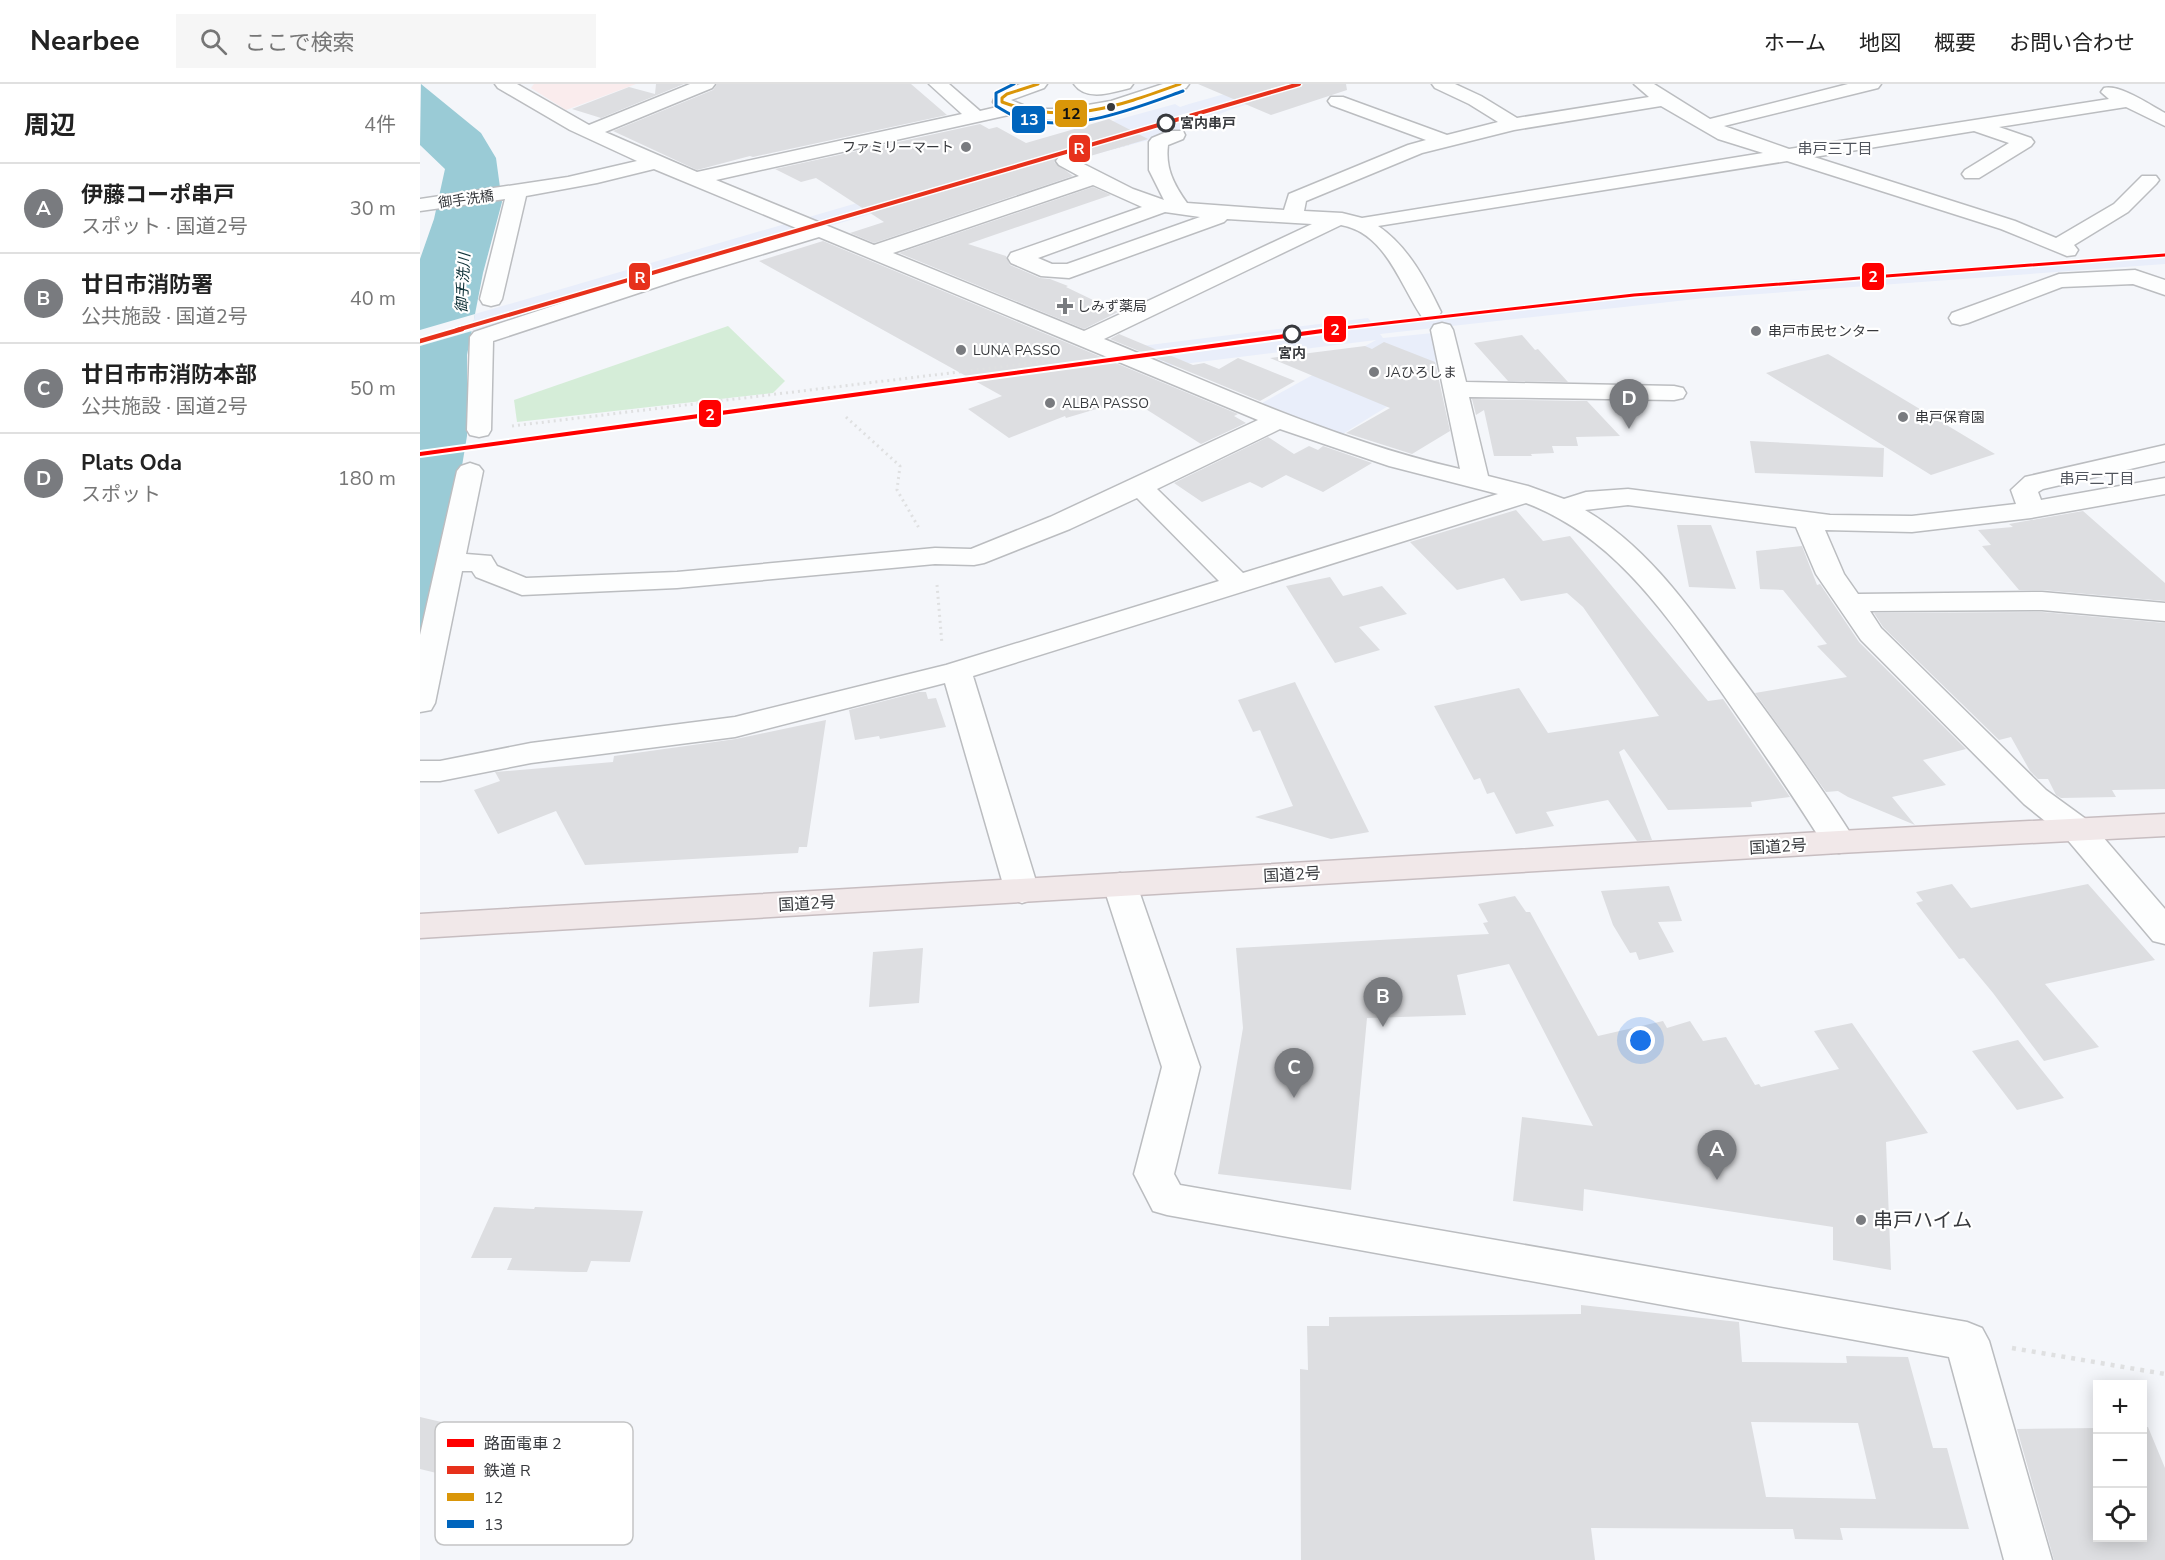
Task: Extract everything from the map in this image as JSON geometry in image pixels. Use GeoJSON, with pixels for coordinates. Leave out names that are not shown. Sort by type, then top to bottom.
{"type":"FeatureCollection","features":[{"type":"Feature","properties":{"kind":"highway","name":"国道2号"},"geometry":{"type":"LineString","coordinates":[[420,926],[1839,842],[2165,825]]}},
{"type":"Feature","properties":{"kind":"street"},"geometry":{"type":"LineString","coordinates":[[504,84],[590,131],[655,162],[1279,420],[1384,457],[1526,494],[1563,508],[1591,523],[1614,541],[1641,569],[1698,639],[1807,788],[1839,842]]}},
{"type":"Feature","properties":{"kind":"street"},"geometry":{"type":"LineString","coordinates":[[590,131],[706,84]]}},
{"type":"Feature","properties":{"kind":"street"},"geometry":{"type":"LineString","coordinates":[[938,84],[976,117]]}},
{"type":"Feature","properties":{"kind":"street"},"geometry":{"type":"LineString","coordinates":[[1038,84],[1006,94],[1002,102],[1023,114],[1046,116],[1085,112],[1180,84]]}},
{"type":"Feature","properties":{"kind":"street"},"geometry":{"type":"LineString","coordinates":[[1083,84],[1099,90],[1124,84]]}},
{"type":"Feature","properties":{"kind":"street"},"geometry":{"type":"LineString","coordinates":[[1441,84],[1474,100],[1514,124]]}},
{"type":"Feature","properties":{"kind":"street"},"geometry":{"type":"LineString","coordinates":[[1643,84],[1664,100],[1725,135],[2008,225],[2062,248],[2121,208],[2149,180]]}},
{"type":"Feature","properties":{"kind":"street"},"geometry":{"type":"LineString","coordinates":[[1708,125],[1776,106],[1872,84]]}},
{"type":"Feature","properties":{"kind":"street"},"geometry":{"type":"LineString","coordinates":[[2092,84],[2165,120]]}},
{"type":"Feature","properties":{"kind":"street"},"geometry":{"type":"LineString","coordinates":[[1293,216],[1296,198],[1415,149],[1514,124],[1664,100]]}},
{"type":"Feature","properties":{"kind":"street"},"geometry":{"type":"LineString","coordinates":[[1337,101],[1445,141]]}},
{"type":"Feature","properties":{"kind":"street"},"geometry":{"type":"LineString","coordinates":[[1363,225],[1372,221],[1551,192],[2130,101]]}},
{"type":"Feature","properties":{"kind":"street"},"geometry":{"type":"LineString","coordinates":[[698,178],[1012,109]]}},
{"type":"Feature","properties":{"kind":"street"},"geometry":{"type":"LineString","coordinates":[[1972,174],[2024,142],[1976,126]]}},
{"type":"Feature","properties":{"kind":"street"},"geometry":{"type":"LineString","coordinates":[[1171,207],[1162,183],[1156,155],[1159,142],[1176,135]]}},
{"type":"Feature","properties":{"kind":"street"},"geometry":{"type":"LineString","coordinates":[[1066,161],[1123,192],[1171,207],[1338,219],[1363,225],[1389,245],[1436,321],[1455,389],[1476,481]]}},
{"type":"Feature","properties":{"kind":"street","name":"御手洗橋"},"geometry":{"type":"LineString","coordinates":[[422,205],[513,192],[623,172],[655,162]]}},
{"type":"Feature","properties":{"kind":"street"},"geometry":{"type":"LineString","coordinates":[[874,252],[1096,177]]}},
{"type":"Feature","properties":{"kind":"street"},"geometry":{"type":"LineString","coordinates":[[490,299],[513,192]]}},
{"type":"Feature","properties":{"kind":"street"},"geometry":{"type":"LineString","coordinates":[[1171,207],[1019,258],[1049,271],[1069,271],[1217,218],[1222,212]]}},
{"type":"Feature","properties":{"kind":"street"},"geometry":{"type":"LineString","coordinates":[[1086,339],[1338,219]]}},
{"type":"Feature","properties":{"kind":"street"},"geometry":{"type":"LineString","coordinates":[[479,430],[482,337],[676,273],[822,230]]}},
{"type":"Feature","properties":{"kind":"street"},"geometry":{"type":"LineString","coordinates":[[1960,318],[2059,281],[2134,277],[2165,288]]}},
{"type":"Feature","properties":{"kind":"street"},"geometry":{"type":"LineString","coordinates":[[1455,389],[1674,393]]}},
{"type":"Feature","properties":{"kind":"street"},"geometry":{"type":"LineString","coordinates":[[450,563],[481,562],[486,571],[522,587],[677,580],[935,556],[974,557],[1060,523],[1279,420]]}},
{"type":"Feature","properties":{"kind":"street"},"geometry":{"type":"LineString","coordinates":[[2031,510],[2024,490],[2034,483],[2165,453]]}},
{"type":"Feature","properties":{"kind":"street"},"geometry":{"type":"LineString","coordinates":[[420,703],[470,471]]}},
{"type":"Feature","properties":{"kind":"street"},"geometry":{"type":"LineString","coordinates":[[1563,508],[1586,500],[1628,497],[1807,521],[1912,524],[2031,510],[2165,486]]}},
{"type":"Feature","properties":{"kind":"street"},"geometry":{"type":"LineString","coordinates":[[1140,487],[1237,583]]}},
{"type":"Feature","properties":{"kind":"street"},"geometry":{"type":"LineString","coordinates":[[420,771],[440,771],[531,753],[735,727],[957,671],[1526,494]]}},
{"type":"Feature","properties":{"kind":"street"},"geometry":{"type":"LineString","coordinates":[[1807,521],[1830,574],[1879,642],[2035,796],[2078,830],[2165,932]]}},
{"type":"Feature","properties":{"kind":"street"},"geometry":{"type":"LineString","coordinates":[[1850,603],[2007,600],[2165,612]]}},
{"type":"Feature","properties":{"kind":"street"},"geometry":{"type":"LineString","coordinates":[[957,671],[1022,891]]}},
{"type":"Feature","properties":{"kind":"street"},"geometry":{"type":"LineString","coordinates":[[1120,885],[1181,1067],[1154,1174],[1167,1199],[1966,1341],[2028,1560]]}},
{"type":"Feature","properties":{"kind":"path"},"geometry":{"type":"LineString","coordinates":[[1110,149],[1132,143]]}},
{"type":"Feature","properties":{"kind":"path"},"geometry":{"type":"LineString","coordinates":[[479,430],[1118,353]]}},
{"type":"Feature","properties":{"kind":"path"},"geometry":{"type":"LineString","coordinates":[[1966,1341],[2165,1374]]}},
{"type":"Feature","properties":{"kind":"shaded area"},"geometry":{"type":"Polygon","coordinates":[[[534,84],[636,84],[566,110],[531,88],[534,84]]]}},
{"type":"Feature","properties":{"kind":"shaded area"},"geometry":{"type":"Polygon","coordinates":[[[1260,84],[1316,84],[1232,109],[1207,119],[1211,121],[1156,138],[1077,159],[1070,155],[830,226],[809,217],[1043,149],[1113,121],[1175,104],[1180,107],[1260,84]]]}},
{"type":"Feature","properties":{"kind":"shaded area"},"geometry":{"type":"Polygon","coordinates":[[[785,224],[806,233],[472,331],[475,314],[785,224]]]}},
{"type":"Feature","properties":{"kind":"shaded area"},"geometry":{"type":"Polygon","coordinates":[[[2165,252],[2165,264],[1705,298],[1380,334],[1383,338],[1433,333],[1437,376],[1341,435],[1262,403],[1376,340],[1167,366],[1164,361],[1157,362],[1133,352],[1143,351],[1141,346],[1368,318],[1371,322],[1695,287],[2165,252]]]}},
{"type":"Feature","properties":{"kind":"green space"},"geometry":{"type":"Polygon","coordinates":[[[728,326],[785,381],[773,393],[517,422],[514,400],[728,326]]]}},
{"type":"Feature","properties":{"kind":"water","name":"御手洗川"},"geometry":{"type":"Polygon","coordinates":[[[421,84],[481,133],[496,158],[502,202],[483,273],[467,355],[467,436],[462,466],[420,632],[420,259],[434,219],[445,169],[420,145],[421,84]]]}},
{"type":"Feature","properties":{"kind":"pier"},"geometry":{"type":"Polygon","coordinates":[[[475,314],[472,331],[420,346],[420,330],[475,314]]]}},
{"type":"Feature","properties":{"kind":"building"},"geometry":{"type":"Polygon","coordinates":[[[656,84],[684,84],[601,118],[572,109],[629,87],[655,94],[656,84]]]}},
{"type":"Feature","properties":{"kind":"building"},"geometry":{"type":"Polygon","coordinates":[[[717,84],[911,84],[947,115],[750,156],[697,170],[613,131],[713,90],[717,84]]]}},
{"type":"Feature","properties":{"kind":"building"},"geometry":{"type":"Polygon","coordinates":[[[1198,84],[1346,84],[1347,90],[1271,115],[1198,84]]]}},
{"type":"Feature","properties":{"kind":"building"},"geometry":{"type":"Polygon","coordinates":[[[1109,119],[1148,139],[1080,159],[1067,153],[1058,155],[1054,162],[1073,176],[874,243],[850,233],[884,222],[816,178],[801,182],[775,169],[980,124],[989,129],[997,127],[1026,143],[1109,119]]]}},
{"type":"Feature","properties":{"kind":"building"},"geometry":{"type":"Polygon","coordinates":[[[1093,187],[1111,195],[968,244],[1006,256],[1010,265],[1040,278],[1068,286],[1066,287],[1118,312],[1084,329],[899,253],[1093,187]]]}},
{"type":"Feature","properties":{"kind":"building"},"geometry":{"type":"Polygon","coordinates":[[[823,241],[1238,414],[1234,416],[1246,423],[1201,444],[1130,399],[1066,418],[1065,416],[1009,438],[968,409],[1002,396],[759,261],[823,241]]]}},
{"type":"Feature","properties":{"kind":"building"},"geometry":{"type":"Polygon","coordinates":[[[1119,334],[1193,365],[1204,363],[1219,369],[1238,358],[1295,381],[1260,401],[1110,339],[1119,334]]]}},
{"type":"Feature","properties":{"kind":"building"},"geometry":{"type":"Polygon","coordinates":[[[1522,335],[1568,382],[1508,381],[1474,343],[1522,335]]]}},
{"type":"Feature","properties":{"kind":"building"},"geometry":{"type":"Polygon","coordinates":[[[1384,342],[1435,362],[1450,431],[1412,454],[1346,433],[1390,408],[1270,358],[1365,346],[1372,349],[1384,342]]]}},
{"type":"Feature","properties":{"kind":"building"},"geometry":{"type":"Polygon","coordinates":[[[1828,354],[1995,454],[1931,475],[1766,373],[1828,354]]]}},
{"type":"Feature","properties":{"kind":"building"},"geometry":{"type":"Polygon","coordinates":[[[1472,399],[1587,401],[1620,436],[1576,437],[1578,446],[1552,446],[1554,453],[1531,454],[1532,456],[1494,456],[1484,410],[1476,415],[1472,399]]]}},
{"type":"Feature","properties":{"kind":"building"},"geometry":{"type":"Polygon","coordinates":[[[1268,437],[1294,454],[1309,446],[1318,450],[1323,446],[1372,463],[1323,492],[1286,475],[1262,488],[1250,482],[1202,502],[1174,483],[1268,437]]]}},
{"type":"Feature","properties":{"kind":"building"},"geometry":{"type":"Polygon","coordinates":[[[1750,441],[1884,448],[1883,477],[1755,473],[1750,441]]]}},
{"type":"Feature","properties":{"kind":"building"},"geometry":{"type":"Polygon","coordinates":[[[1516,510],[1543,541],[1570,536],[1708,701],[1723,699],[1790,797],[1751,802],[1752,807],[1668,810],[1624,749],[1619,752],[1652,840],[1637,841],[1608,800],[1546,812],[1554,826],[1516,834],[1494,792],[1487,794],[1480,778],[1474,780],[1434,706],[1519,688],[1548,733],[1659,716],[1583,607],[1567,593],[1521,601],[1504,578],[1457,590],[1410,542],[1516,510]]]}},
{"type":"Feature","properties":{"kind":"building"},"geometry":{"type":"Polygon","coordinates":[[[2083,511],[2165,583],[2165,601],[2019,590],[1982,546],[1991,545],[1978,530],[2013,527],[2009,524],[2083,511]]]}},
{"type":"Feature","properties":{"kind":"building"},"geometry":{"type":"Polygon","coordinates":[[[1677,525],[1711,525],[1736,589],[1689,587],[1677,525]]]}},
{"type":"Feature","properties":{"kind":"building"},"geometry":{"type":"Polygon","coordinates":[[[1802,546],[1817,585],[1820,584],[1859,642],[1966,749],[1923,760],[1946,785],[1892,797],[1915,825],[1838,791],[1826,792],[1755,693],[1847,677],[1817,646],[1827,644],[1783,590],[1760,589],[1756,551],[1802,546]]]}},
{"type":"Feature","properties":{"kind":"building"},"geometry":{"type":"Polygon","coordinates":[[[1330,577],[1343,596],[1382,586],[1407,614],[1359,627],[1380,650],[1335,663],[1286,586],[1330,577]]]}},
{"type":"Feature","properties":{"kind":"building"},"geometry":{"type":"Polygon","coordinates":[[[2042,612],[2165,623],[2165,789],[2112,790],[2116,797],[2061,798],[2056,795],[2048,779],[2038,779],[2030,771],[2011,737],[1999,740],[1883,627],[1874,613],[2042,612]]]}},
{"type":"Feature","properties":{"kind":"building"},"geometry":{"type":"Polygon","coordinates":[[[1295,682],[1369,832],[1331,839],[1255,817],[1293,806],[1260,730],[1253,732],[1238,700],[1295,682]]]}},
{"type":"Feature","properties":{"kind":"building"},"geometry":{"type":"Polygon","coordinates":[[[926,692],[928,699],[936,698],[946,727],[880,739],[879,736],[855,740],[849,710],[926,692]]]}},
{"type":"Feature","properties":{"kind":"building"},"geometry":{"type":"Polygon","coordinates":[[[826,720],[807,847],[799,847],[798,853],[585,865],[556,811],[498,834],[474,790],[500,781],[495,772],[613,762],[614,756],[736,739],[826,720]]]}},
{"type":"Feature","properties":{"kind":"building"},"geometry":{"type":"Polygon","coordinates":[[[1952,884],[1971,908],[2088,884],[2155,960],[2045,984],[2099,1047],[2044,1061],[1993,993],[1964,958],[1959,959],[1916,903],[1923,901],[1916,892],[1952,884]]]}},
{"type":"Feature","properties":{"kind":"building"},"geometry":{"type":"Polygon","coordinates":[[[1669,886],[1682,921],[1658,922],[1674,952],[1639,960],[1636,952],[1630,953],[1613,925],[1601,891],[1669,886]]]}},
{"type":"Feature","properties":{"kind":"building"},"geometry":{"type":"Polygon","coordinates":[[[1515,896],[1526,912],[1530,912],[1598,1036],[1663,1021],[1667,1028],[1690,1021],[1703,1041],[1726,1037],[1755,1085],[1759,1084],[1761,1087],[1839,1069],[1814,1031],[1852,1023],[1928,1133],[1886,1142],[1891,1270],[1833,1260],[1833,1227],[1584,1189],[1583,1211],[1513,1201],[1522,1117],[1593,1126],[1509,964],[1457,975],[1466,1015],[1367,1018],[1351,1190],[1218,1174],[1243,1028],[1236,948],[1489,934],[1483,923],[1488,922],[1478,904],[1515,896]]]}},
{"type":"Feature","properties":{"kind":"building"},"geometry":{"type":"Polygon","coordinates":[[[923,948],[919,1003],[869,1007],[873,952],[923,948]]]}},
{"type":"Feature","properties":{"kind":"building"},"geometry":{"type":"Polygon","coordinates":[[[2018,1040],[2064,1098],[2017,1110],[1972,1051],[2018,1040]]]}},
{"type":"Feature","properties":{"kind":"building"},"geometry":{"type":"Polygon","coordinates":[[[494,1207],[643,1211],[630,1262],[591,1261],[587,1272],[576,1272],[507,1270],[512,1258],[471,1258],[494,1207]]]}},
{"type":"Feature","properties":{"kind":"building"},"geometry":{"type":"Polygon","coordinates":[[[1581,1305],[1739,1322],[1742,1362],[1847,1363],[1846,1356],[1908,1357],[1933,1448],[1947,1448],[1969,1529],[1840,1528],[1843,1540],[1795,1539],[1793,1529],[1591,1528],[1595,1560],[1301,1560],[1300,1369],[1308,1370],[1307,1326],[1329,1326],[1329,1317],[1581,1314],[1581,1305]],[[1751,1422],[1766,1497],[1876,1499],[1858,1423],[1751,1422]]]}},
{"type":"Feature","properties":{"kind":"building"},"geometry":{"type":"Polygon","coordinates":[[[420,1417],[441,1422],[435,1422],[435,1473],[420,1469],[420,1417]]]}},
{"type":"Feature","properties":{"kind":"building"},"geometry":{"type":"Polygon","coordinates":[[[2148,1427],[2165,1468],[2165,1560],[2054,1560],[2017,1429],[2093,1428],[2093,1542],[2147,1542],[2148,1427]]]}},
{"type":"Feature","properties":{"kind":"tram line","name":"2"},"geometry":{"type":"LineString","coordinates":[[420,454],[1130,355],[1415,319],[1634,295],[2165,255]]}},
{"type":"Feature","properties":{"kind":"rail line","name":"R"},"geometry":{"type":"LineString","coordinates":[[420,341],[1299,84]]}},
{"type":"Feature","properties":{"kind":"transit line","name":"13"},"geometry":{"type":"LineString","coordinates":[[1014,84],[996,93],[996,106],[1015,117],[1038,122],[1088,119],[1139,106],[1183,91]]}},
{"type":"Feature","properties":{"kind":"transit line","name":"12"},"geometry":{"type":"LineString","coordinates":[[1038,84],[1007,94],[1002,98],[1002,102],[1024,110],[1046,114],[1069,114],[1115,106],[1180,84]]}},
{"type":"Feature","properties":{"kind":"place","name":"宮内串戸"},"geometry":{"type":"Point","coordinates":[1166,123]}},
{"type":"Feature","properties":{"kind":"place","name":"ファミリーマート"},"geometry":{"type":"Point","coordinates":[966,147]}},
{"type":"Feature","properties":{"kind":"place","name":"しみず薬局"},"geometry":{"type":"Point","coordinates":[1065,306]}},
{"type":"Feature","properties":{"kind":"place","name":"串戸市民センター"},"geometry":{"type":"Point","coordinates":[1756,331]}},
{"type":"Feature","properties":{"kind":"place","name":"宮内"},"geometry":{"type":"Point","coordinates":[1292,334]}},
{"type":"Feature","properties":{"kind":"place","name":"LUNA PASSO"},"geometry":{"type":"Point","coordinates":[961,350]}},
{"type":"Feature","properties":{"kind":"place","name":"JAひろしま"},"geometry":{"type":"Point","coordinates":[1374,372]}},
{"type":"Feature","properties":{"kind":"place","name":"ALBA PASSO"},"geometry":{"type":"Point","coordinates":[1050,403]}},
{"type":"Feature","properties":{"kind":"place","name":"串戸保育園"},"geometry":{"type":"Point","coordinates":[1903,417]}},
{"type":"Feature","properties":{"kind":"place","name":"Plats Oda"},"geometry":{"type":"Point","coordinates":[1629,429]}},
{"type":"Feature","properties":{"kind":"place","name":"廿日市消防署"},"geometry":{"type":"Point","coordinates":[1383,1027]}},
{"type":"Feature","properties":{"kind":"place","name":"廿日市市消防本部"},"geometry":{"type":"Point","coordinates":[1294,1098]}},
{"type":"Feature","properties":{"kind":"place","name":"伊藤コーポ串戸"},"geometry":{"type":"Point","coordinates":[1717,1180]}},
{"type":"Feature","properties":{"kind":"place","name":"串戸ハイム"},"geometry":{"type":"Point","coordinates":[1861,1220]}},
{"type":"Feature","properties":{"kind":"district","name":"串戸三丁目"},"geometry":{"type":"Point","coordinates":[1835,149]}},
{"type":"Feature","properties":{"kind":"district","name":"串戸二丁目"},"geometry":{"type":"Point","coordinates":[2097,479]}}]}
